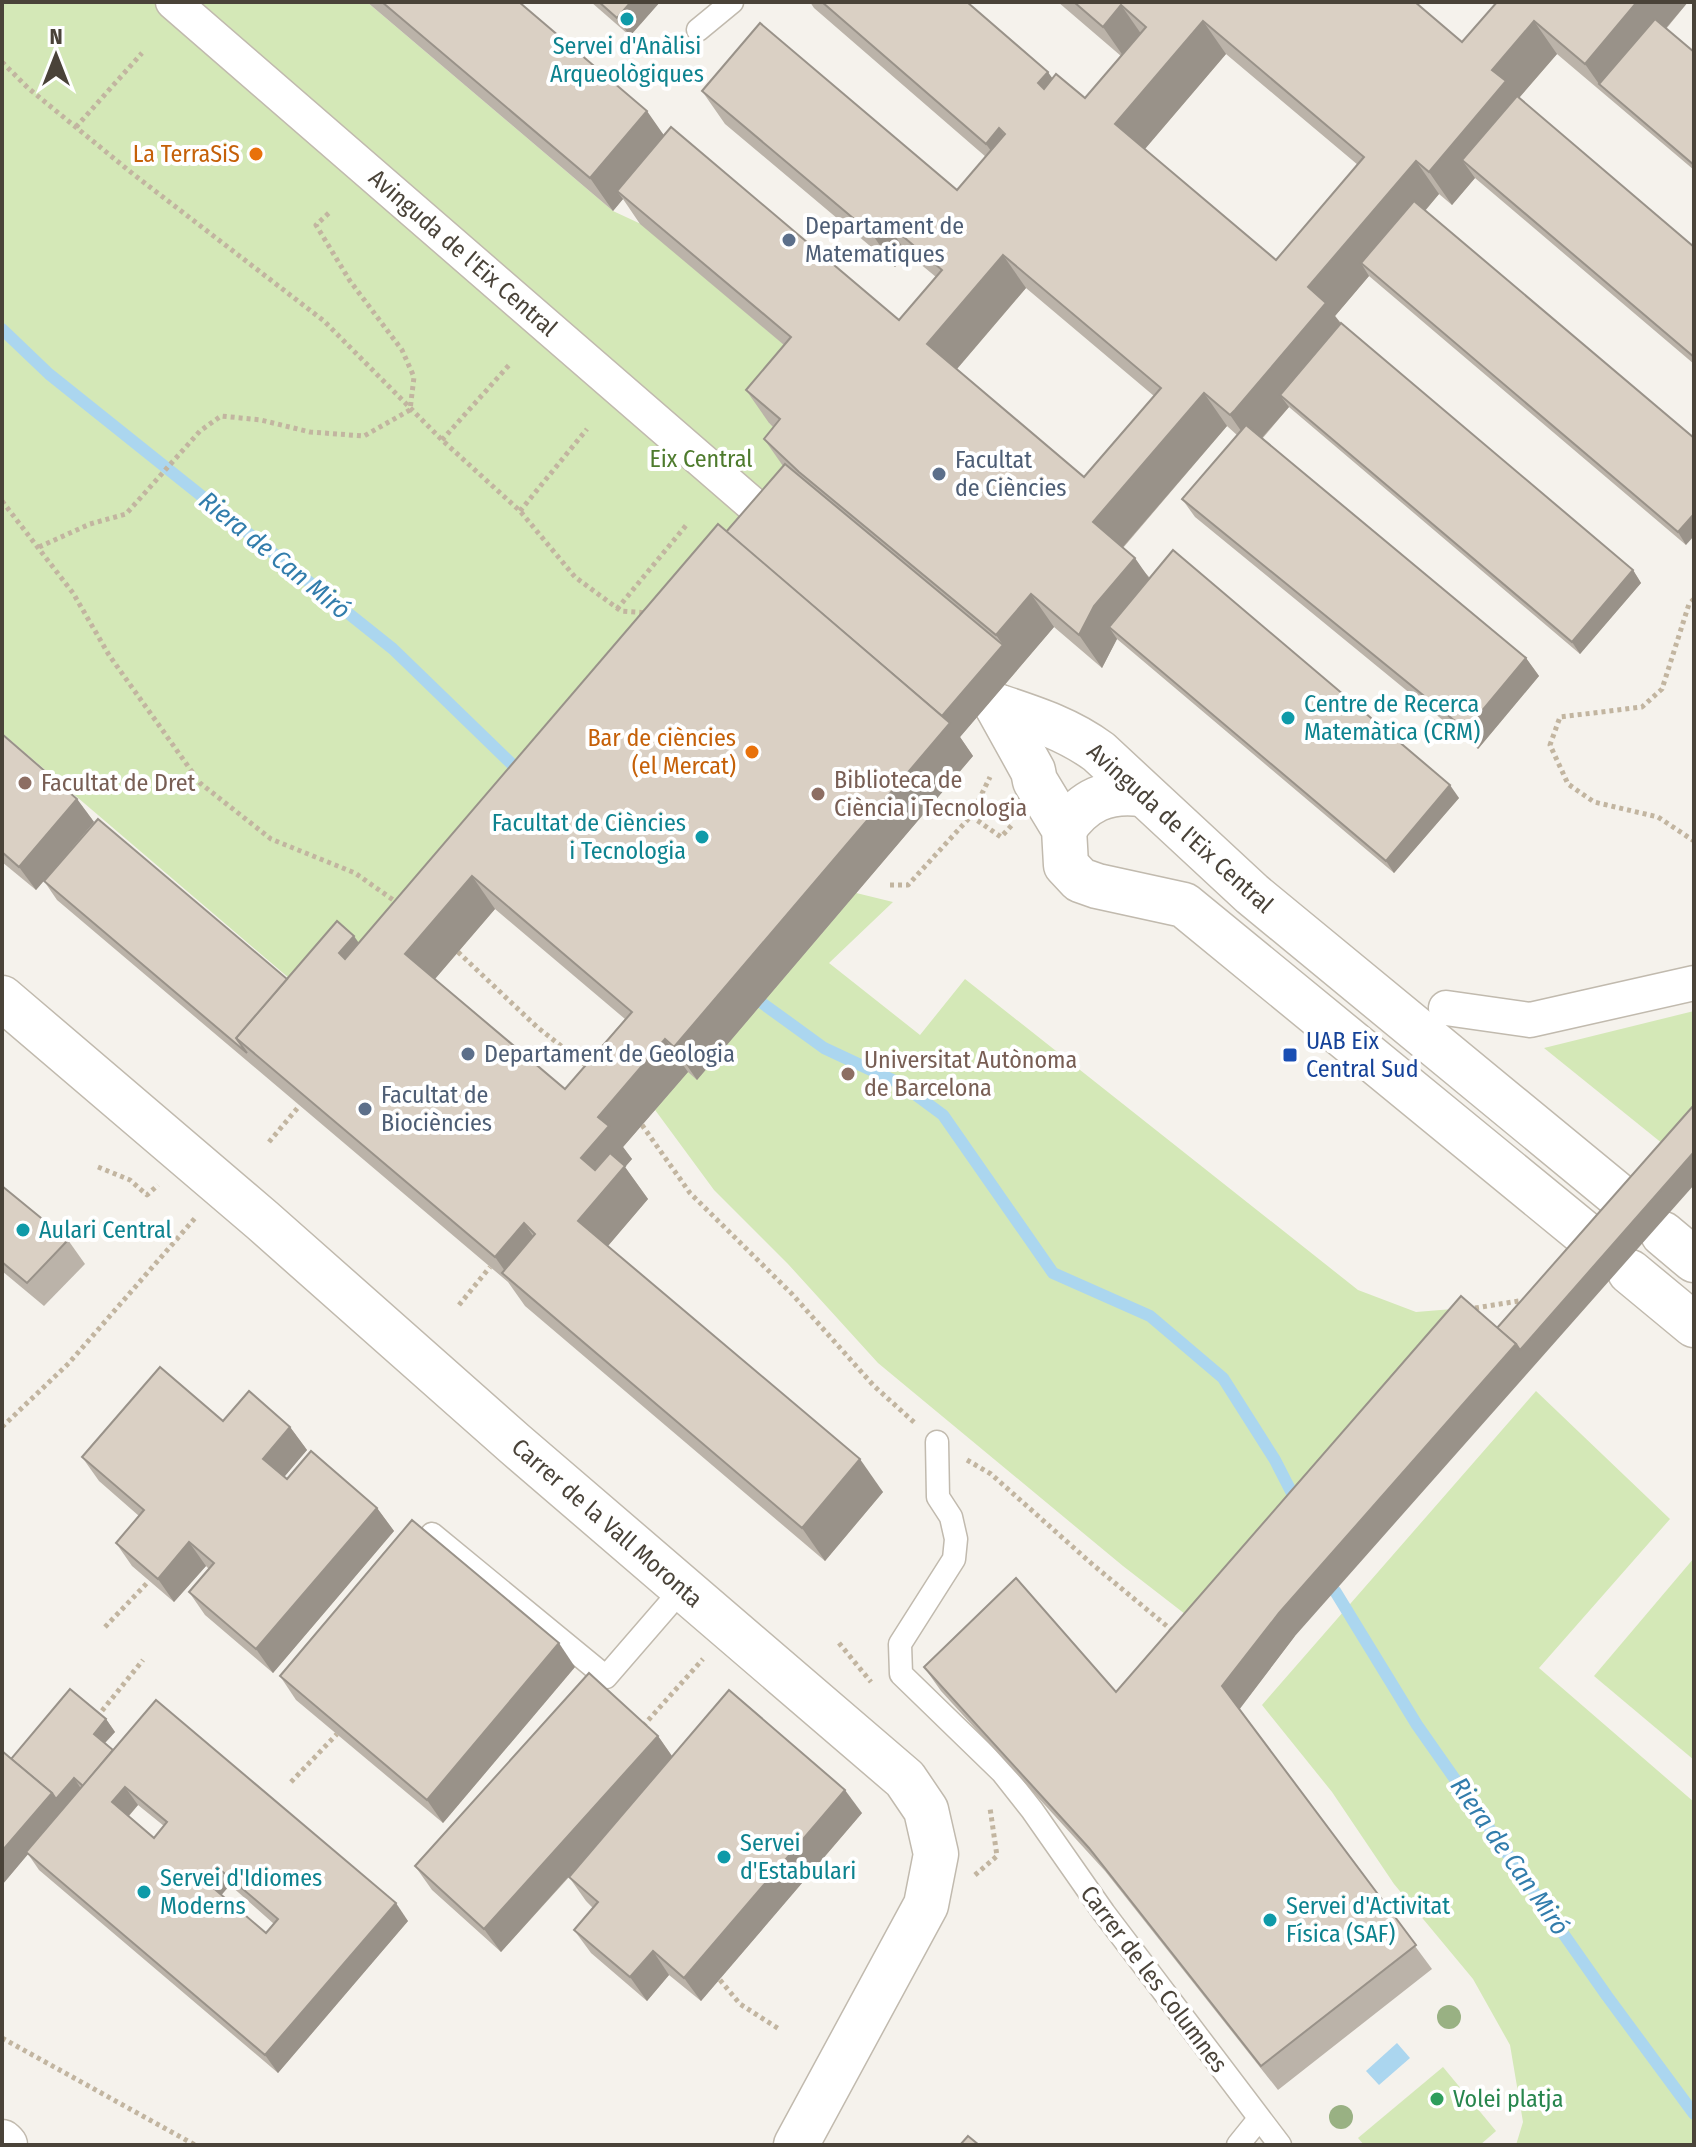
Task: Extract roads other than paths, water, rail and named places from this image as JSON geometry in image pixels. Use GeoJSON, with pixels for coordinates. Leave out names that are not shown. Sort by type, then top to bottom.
{"type":"FeatureCollection","features":[{"type":"Feature","properties":{"kind":"street","name":"Avinguda de l'Eix Central"},"geometry":{"type":"LineString","coordinates":[[173,2],[752,504]]}},
{"type":"Feature","properties":{"kind":"street","name":"Avinguda de l'Eix Central"},"geometry":{"type":"LineString","coordinates":[[1596,1243],[1184,905],[1080,880],[1066,865],[1064,829],[1035,781],[1033,771],[997,706],[1054,724],[1084,740],[1252,894],[1626,1202]]}},
{"type":"Feature","properties":{"kind":"street"},"geometry":{"type":"LineString","coordinates":[[1064,829],[1074,814],[1097,798],[1123,792],[1141,794]]}},
{"type":"Feature","properties":{"kind":"street"},"geometry":{"type":"LineString","coordinates":[[1446,1008],[1530,1020],[1694,983]]}},
{"type":"Feature","properties":{"kind":"street","name":"Carrer de la Vall Moronta"},"geometry":{"type":"LineString","coordinates":[[2,998],[905,1779],[926,1810],[936,1854],[926,1905],[796,2145]]}},
{"type":"Feature","properties":{"kind":"street"},"geometry":{"type":"LineString","coordinates":[[1630,1272],[1694,1325]]}},
{"type":"Feature","properties":{"kind":"lane"},"geometry":{"type":"LineString","coordinates":[[698,30],[732,2]]}},
{"type":"Feature","properties":{"kind":"lane","name":"Carrer de les Columnes"},"geometry":{"type":"LineString","coordinates":[[937,1442],[938,1497],[951,1517],[956,1539],[954,1559],[900,1644],[901,1674],[1002,1772],[1104,1913],[1280,2145]]}},
{"type":"Feature","properties":{"kind":"lane"},"geometry":{"type":"LineString","coordinates":[[432,1534],[606,1677],[683,1588]]}},
{"type":"Feature","properties":{"kind":"lane"},"geometry":{"type":"LineString","coordinates":[[1238,2145],[1259,2119]]}},
{"type":"Feature","properties":{"kind":"water"},"geometry":{"type":"Polygon","coordinates":[[[1397,2043],[1410,2058],[1379,2085],[1366,2071],[1397,2043]]]}},
{"type":"Feature","properties":{"kind":"waterway","name":"Riera de Can Miró"},"geometry":{"type":"LineString","coordinates":[[2,329],[49,374],[393,649],[522,774]]}},
{"type":"Feature","properties":{"kind":"waterway","name":"Riera de Can Miró"},"geometry":{"type":"LineString","coordinates":[[762,1003],[824,1048],[901,1084],[943,1115],[1053,1273],[1150,1316],[1223,1378],[1275,1460],[1297,1503]]}},
{"type":"Feature","properties":{"kind":"waterway","name":"Riera de Can Miró"},"geometry":{"type":"LineString","coordinates":[[1335,1591],[1417,1725],[1607,1996],[1694,2114]]}},
{"type":"Feature","properties":{"kind":"place","name":"Servei d'Anàlisi Arqueològiques"},"geometry":{"type":"Point","coordinates":[627,19]}},
{"type":"Feature","properties":{"kind":"place","name":"La TerraSiS"},"geometry":{"type":"Point","coordinates":[256,154]}},
{"type":"Feature","properties":{"kind":"place","name":"Departament de Matematiques"},"geometry":{"type":"Point","coordinates":[789,240]}},
{"type":"Feature","properties":{"kind":"place","name":"Facultat de Ciències"},"geometry":{"type":"Point","coordinates":[939,474]}},
{"type":"Feature","properties":{"kind":"place","name":"Centre de Recerca Matemàtica (CRM)"},"geometry":{"type":"Point","coordinates":[1288,718]}},
{"type":"Feature","properties":{"kind":"place","name":"Bar de ciències (el Mercat)"},"geometry":{"type":"Point","coordinates":[752,752]}},
{"type":"Feature","properties":{"kind":"place","name":"Facultat de Dret"},"geometry":{"type":"Point","coordinates":[25,783]}},
{"type":"Feature","properties":{"kind":"place","name":"Biblioteca de Ciència i Tecnologia"},"geometry":{"type":"Point","coordinates":[818,794]}},
{"type":"Feature","properties":{"kind":"place","name":"Facultat de Ciències i Tecnologia"},"geometry":{"type":"Point","coordinates":[702,837]}},
{"type":"Feature","properties":{"kind":"place","name":"Departament de Geologia"},"geometry":{"type":"Point","coordinates":[468,1054]}},
{"type":"Feature","properties":{"kind":"place","name":"UAB Eix Central Sud"},"geometry":{"type":"Point","coordinates":[1290,1055]}},
{"type":"Feature","properties":{"kind":"place","name":"Universitat Autònoma de Barcelona"},"geometry":{"type":"Point","coordinates":[848,1074]}},
{"type":"Feature","properties":{"kind":"place","name":"Facultat de Biociències"},"geometry":{"type":"Point","coordinates":[365,1109]}},
{"type":"Feature","properties":{"kind":"place","name":"Aulari Central"},"geometry":{"type":"Point","coordinates":[23,1230]}},
{"type":"Feature","properties":{"kind":"place","name":"Servei d'Estabulari"},"geometry":{"type":"Point","coordinates":[724,1857]}},
{"type":"Feature","properties":{"kind":"place","name":"Servei d'Idiomes Moderns"},"geometry":{"type":"Point","coordinates":[144,1892]}},
{"type":"Feature","properties":{"kind":"place","name":"Servei d'Activitat Física (SAF)"},"geometry":{"type":"Point","coordinates":[1270,1920]}},
{"type":"Feature","properties":{"kind":"place","name":"Volei platja"},"geometry":{"type":"Point","coordinates":[1437,2099]}},
{"type":"Feature","properties":{"kind":"park label","name":"Eix Central"},"geometry":{"type":"Point","coordinates":[701,459]}}]}
